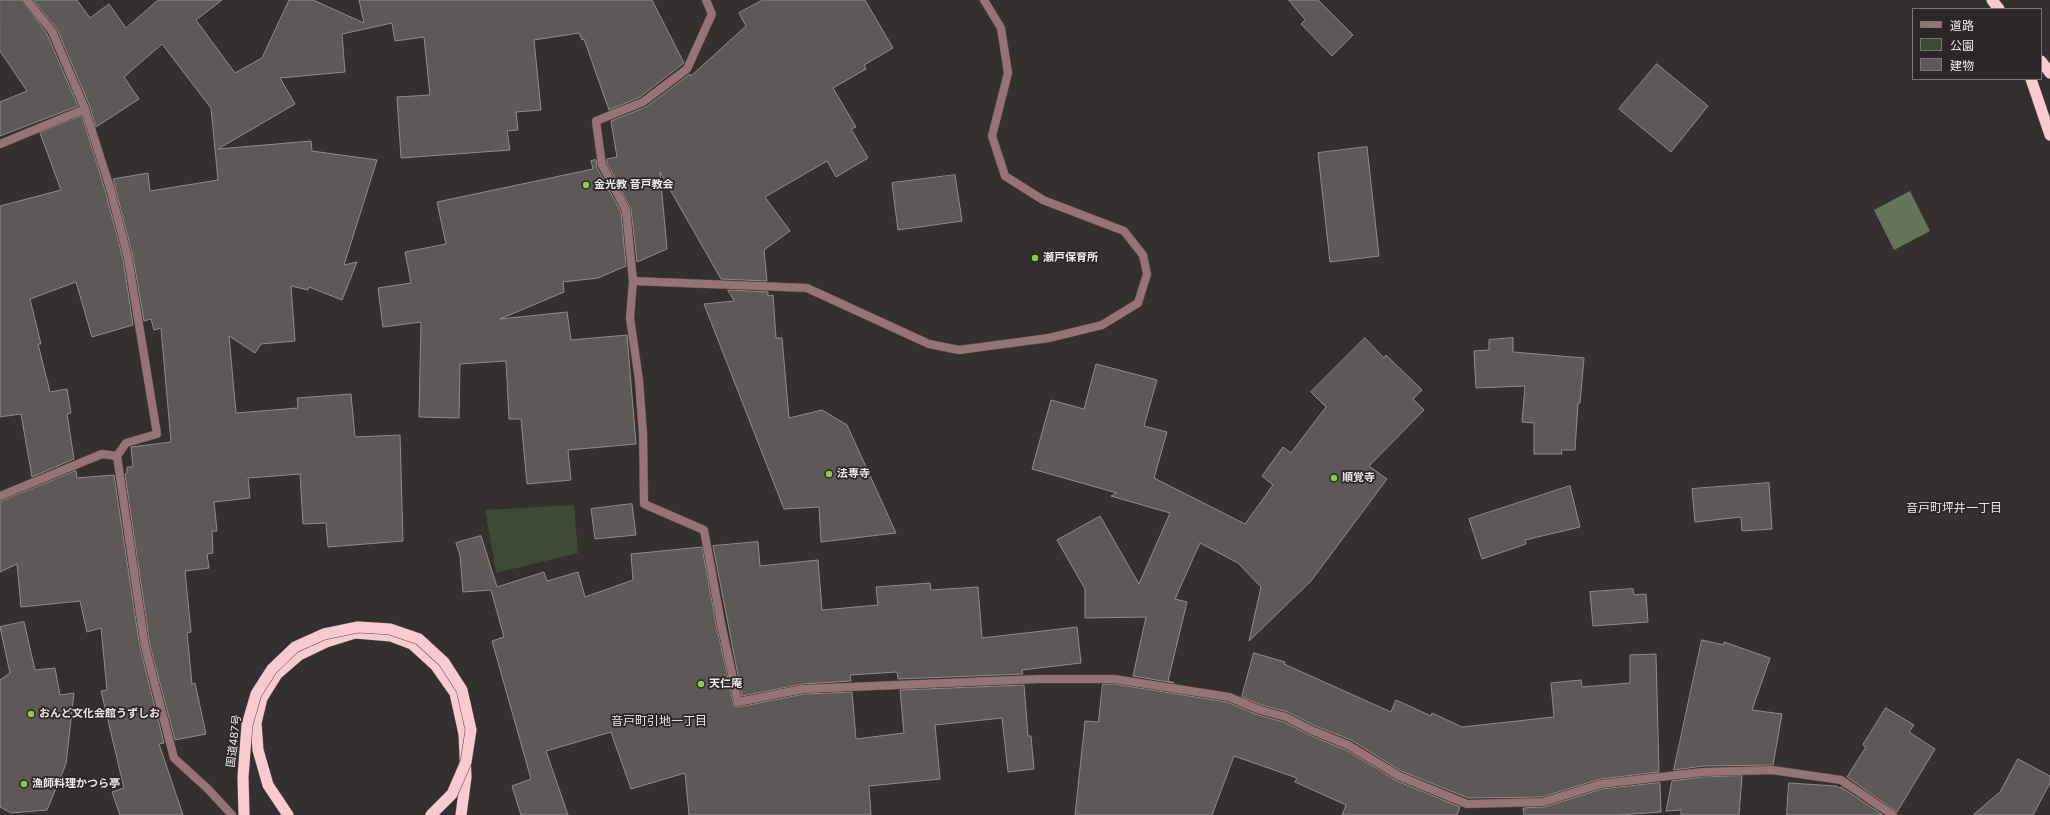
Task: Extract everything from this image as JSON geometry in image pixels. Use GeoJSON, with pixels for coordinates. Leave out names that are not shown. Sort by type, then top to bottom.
{"type":"FeatureCollection","features":[{"type":"Feature","properties":{"kind":"highway"},"geometry":{"type":"LineString","coordinates":[[1992,0],[1998,8]]}},
{"type":"Feature","properties":{"kind":"highway"},"geometry":{"type":"LineString","coordinates":[[2042,62],[2050,73]]}},
{"type":"Feature","properties":{"kind":"highway"},"geometry":{"type":"LineString","coordinates":[[2031,80],[2050,135]]}},
{"type":"Feature","properties":{"kind":"highway"},"geometry":{"type":"LineString","coordinates":[[2032,80],[2050,112]]}},
{"type":"Feature","properties":{"kind":"highway","name":"国道487号"},"geometry":{"type":"LineString","coordinates":[[244,815],[243,777],[247,725],[256,694],[272,669],[295,647],[324,634],[358,627],[390,629],[419,639],[444,662],[462,690],[471,730],[466,762],[452,794],[431,815]]}},
{"type":"Feature","properties":{"kind":"highway","name":"国道487号"},"geometry":{"type":"LineString","coordinates":[[288,815],[268,785],[258,750],[256,723],[262,698],[277,674],[299,655],[326,642],[355,633],[392,636],[412,644],[436,666],[455,693],[464,734],[466,777],[460,814]]}},
{"type":"Feature","properties":{"kind":"street"},"geometry":{"type":"LineString","coordinates":[[27,0],[52,31],[86,109],[110,188],[128,258],[157,434],[126,443],[117,456],[145,647],[174,758],[208,789],[232,815]]}},
{"type":"Feature","properties":{"kind":"street"},"geometry":{"type":"LineString","coordinates":[[706,0],[712,14],[687,69],[643,102],[596,121],[602,165],[626,210],[634,281],[630,318],[639,380],[643,434],[644,504],[704,530],[721,623],[738,702],[803,689],[1038,679],[1114,679],[1229,697],[1260,710],[1286,717],[1311,730],[1348,745],[1399,776],[1467,804],[1543,802],[1601,784],[1703,772],[1772,770],[1841,780],[1893,815]]}},
{"type":"Feature","properties":{"kind":"street"},"geometry":{"type":"LineString","coordinates":[[634,281],[807,288],[930,344],[958,350],[1049,338],[1102,324],[1138,302],[1147,274],[1143,255],[1124,231],[1043,200],[1005,176],[992,136],[1008,72],[1001,28],[984,0]]}},
{"type":"Feature","properties":{"kind":"street"},"geometry":{"type":"LineString","coordinates":[[0,144],[86,109]]}},
{"type":"Feature","properties":{"kind":"street"},"geometry":{"type":"LineString","coordinates":[[0,496],[102,454],[117,456]]}},
{"type":"Feature","properties":{"kind":"green space"},"geometry":{"type":"Polygon","coordinates":[[[574,505],[578,553],[496,573],[485,510],[574,505]]]}},
{"type":"Feature","properties":{"kind":"shaded area"},"geometry":{"type":"Polygon","coordinates":[[[1910,191],[1930,231],[1894,250],[1874,210],[1910,191]]]}},
{"type":"Feature","properties":{"kind":"building"},"geometry":{"type":"Polygon","coordinates":[[[0,0],[22,0],[47,34],[78,106],[0,136],[0,102],[27,91],[0,51],[0,0]]]}},
{"type":"Feature","properties":{"kind":"building"},"geometry":{"type":"Polygon","coordinates":[[[34,0],[77,0],[90,18],[109,4],[126,28],[158,0],[222,0],[196,20],[235,73],[262,58],[289,0],[313,0],[364,23],[359,0],[652,0],[684,63],[640,97],[609,110],[584,39],[582,40],[579,33],[534,40],[541,110],[516,112],[518,130],[507,131],[510,150],[401,158],[397,97],[430,95],[424,37],[395,41],[392,23],[342,34],[345,72],[280,78],[295,104],[218,149],[311,141],[312,151],[377,160],[344,265],[357,262],[342,300],[309,287],[308,290],[291,286],[295,341],[261,344],[255,353],[229,336],[236,413],[298,408],[297,398],[351,394],[355,437],[400,435],[403,541],[328,547],[326,523],[303,524],[300,474],[248,478],[250,498],[214,502],[217,531],[212,531],[213,553],[207,554],[209,568],[185,571],[191,632],[187,633],[192,684],[195,683],[206,734],[175,740],[150,646],[125,474],[127,473],[127,467],[133,467],[131,447],[171,442],[161,328],[154,330],[151,319],[144,321],[133,257],[113,179],[148,173],[150,191],[218,180],[211,108],[162,44],[124,77],[139,99],[96,127],[90,107],[57,29],[34,0]]]}},
{"type":"Feature","properties":{"kind":"building"},"geometry":{"type":"Polygon","coordinates":[[[763,0],[865,0],[893,48],[864,65],[866,69],[833,88],[856,127],[851,129],[868,158],[836,177],[827,161],[765,197],[790,231],[764,250],[767,281],[721,279],[660,172],[667,249],[637,262],[631,209],[607,163],[607,159],[617,157],[611,121],[646,107],[690,74],[691,76],[746,26],[739,13],[763,0]]]}},
{"type":"Feature","properties":{"kind":"building"},"geometry":{"type":"Polygon","coordinates":[[[1289,0],[1318,0],[1353,35],[1332,56],[1301,24],[1305,20],[1289,0]]]}},
{"type":"Feature","properties":{"kind":"building"},"geometry":{"type":"Polygon","coordinates":[[[1657,64],[1708,106],[1671,152],[1619,109],[1657,64]]]}},
{"type":"Feature","properties":{"kind":"building"},"geometry":{"type":"Polygon","coordinates":[[[82,116],[105,190],[123,259],[133,325],[92,337],[76,282],[30,299],[41,344],[38,344],[50,392],[67,389],[71,413],[67,414],[74,459],[32,477],[21,414],[0,417],[0,206],[61,190],[40,133],[82,116]]]}},
{"type":"Feature","properties":{"kind":"building"},"geometry":{"type":"Polygon","coordinates":[[[1367,147],[1379,256],[1330,262],[1318,153],[1367,147]]]}},
{"type":"Feature","properties":{"kind":"building"},"geometry":{"type":"Polygon","coordinates":[[[596,160],[597,168],[621,212],[626,266],[598,278],[563,282],[564,292],[500,319],[567,312],[571,340],[627,335],[636,444],[568,450],[571,480],[527,484],[521,419],[509,419],[506,361],[460,364],[459,418],[419,417],[421,322],[383,327],[378,288],[411,283],[405,252],[446,244],[437,202],[593,169],[591,161],[596,160]]]}},
{"type":"Feature","properties":{"kind":"building"},"geometry":{"type":"Polygon","coordinates":[[[955,175],[962,221],[898,230],[892,183],[955,175]]]}},
{"type":"Feature","properties":{"kind":"building"},"geometry":{"type":"Polygon","coordinates":[[[728,290],[768,292],[768,296],[773,295],[776,338],[782,338],[789,418],[822,410],[847,425],[896,533],[821,542],[819,507],[784,509],[704,304],[734,301],[728,290]]]}},
{"type":"Feature","properties":{"kind":"building"},"geometry":{"type":"Polygon","coordinates":[[[1365,338],[1384,358],[1386,355],[1422,390],[1413,399],[1424,410],[1369,466],[1387,479],[1311,581],[1249,641],[1261,587],[1238,563],[1200,543],[1175,599],[1187,602],[1168,681],[1174,683],[1133,676],[1146,617],[1085,618],[1085,589],[1057,540],[1100,516],[1139,584],[1170,513],[1111,496],[1117,493],[1032,469],[1051,400],[1084,409],[1096,364],[1157,380],[1144,426],[1167,432],[1154,478],[1245,524],[1273,485],[1262,476],[1283,447],[1291,453],[1326,407],[1311,392],[1365,338]]]}},
{"type":"Feature","properties":{"kind":"building"},"geometry":{"type":"Polygon","coordinates":[[[1513,338],[1513,352],[1584,358],[1580,403],[1578,403],[1575,450],[1561,450],[1562,454],[1534,454],[1534,423],[1522,422],[1525,386],[1476,388],[1474,351],[1489,350],[1489,340],[1513,338]]]}},
{"type":"Feature","properties":{"kind":"building"},"geometry":{"type":"Polygon","coordinates":[[[76,471],[77,478],[114,475],[140,648],[164,743],[159,744],[183,815],[120,815],[112,792],[124,788],[101,691],[107,690],[101,628],[87,632],[80,601],[21,607],[17,564],[0,572],[0,502],[76,471]]]}},
{"type":"Feature","properties":{"kind":"building"},"geometry":{"type":"Polygon","coordinates":[[[1769,483],[1772,529],[1742,531],[1741,517],[1695,522],[1692,489],[1769,483]]]}},
{"type":"Feature","properties":{"kind":"building"},"geometry":{"type":"Polygon","coordinates":[[[1570,486],[1580,527],[1525,540],[1526,544],[1482,559],[1469,519],[1570,486]]]}},
{"type":"Feature","properties":{"kind":"building"},"geometry":{"type":"Polygon","coordinates":[[[632,504],[636,535],[595,539],[591,509],[632,504]]]}},
{"type":"Feature","properties":{"kind":"building"},"geometry":{"type":"Polygon","coordinates":[[[481,536],[497,587],[544,572],[547,581],[578,572],[585,597],[633,580],[631,554],[702,547],[716,624],[734,706],[739,707],[804,694],[852,692],[856,739],[904,733],[900,690],[1024,685],[1028,736],[1031,736],[1034,769],[1008,772],[1002,718],[935,725],[940,779],[869,786],[871,815],[689,815],[685,773],[631,789],[611,732],[546,751],[568,815],[521,815],[512,786],[531,779],[492,641],[504,637],[491,590],[463,592],[460,555],[456,543],[481,536]]]}},
{"type":"Feature","properties":{"kind":"building"},"geometry":{"type":"Polygon","coordinates":[[[758,542],[760,566],[818,560],[822,610],[878,605],[876,587],[930,583],[931,590],[978,587],[982,638],[1077,627],[1081,663],[1022,670],[1023,674],[898,679],[897,672],[850,675],[851,681],[803,684],[742,696],[713,546],[758,542]]]}},
{"type":"Feature","properties":{"kind":"building"},"geometry":{"type":"Polygon","coordinates":[[[1633,589],[1634,595],[1646,594],[1648,622],[1593,626],[1590,592],[1633,589]]]}},
{"type":"Feature","properties":{"kind":"building","name":"おんど文化会館うずしお"},"geometry":{"type":"Polygon","coordinates":[[[24,622],[35,670],[55,668],[60,695],[74,693],[66,764],[47,810],[11,813],[0,807],[0,680],[10,673],[0,627],[24,622]]]}},
{"type":"Feature","properties":{"kind":"building"},"geometry":{"type":"Polygon","coordinates":[[[1702,640],[1724,645],[1724,642],[1770,658],[1752,710],[1782,714],[1773,765],[1703,766],[1674,770],[1702,640]]]}},
{"type":"Feature","properties":{"kind":"building"},"geometry":{"type":"Polygon","coordinates":[[[1254,653],[1285,662],[1284,664],[1391,712],[1396,700],[1431,716],[1432,713],[1462,727],[1554,717],[1551,683],[1581,680],[1582,687],[1630,683],[1630,655],[1656,654],[1659,772],[1600,779],[1542,797],[1468,798],[1401,771],[1351,740],[1313,725],[1288,712],[1262,705],[1242,697],[1254,653]]]}},
{"type":"Feature","properties":{"kind":"building"},"geometry":{"type":"Polygon","coordinates":[[[1103,684],[1114,684],[1227,702],[1258,715],[1284,722],[1309,735],[1346,750],[1397,781],[1460,807],[1457,815],[1342,815],[1346,805],[1295,782],[1297,778],[1234,756],[1212,815],[1075,815],[1085,721],[1098,722],[1103,684]]]}},
{"type":"Feature","properties":{"kind":"building"},"geometry":{"type":"Polygon","coordinates":[[[1886,708],[1914,725],[1909,732],[1935,749],[1897,812],[1847,777],[1866,747],[1863,745],[1886,708]]]}},
{"type":"Feature","properties":{"kind":"building"},"geometry":{"type":"Polygon","coordinates":[[[2018,759],[2050,776],[2050,783],[2033,815],[1973,815],[2000,792],[2018,759]]]}},
{"type":"Feature","properties":{"kind":"building"},"geometry":{"type":"Polygon","coordinates":[[[1742,776],[1739,815],[1681,815],[1681,810],[1666,811],[1672,781],[1703,777],[1742,776]]]}},
{"type":"Feature","properties":{"kind":"building"},"geometry":{"type":"Polygon","coordinates":[[[1660,783],[1661,812],[1620,815],[1524,815],[1523,808],[1544,807],[1602,789],[1660,783]]]}},
{"type":"Feature","properties":{"kind":"building"},"geometry":{"type":"Polygon","coordinates":[[[1789,783],[1841,787],[1883,815],[1787,815],[1789,783]]]}},
{"type":"Feature","properties":{"kind":"place","name":"金光教 音戸教会"},"geometry":{"type":"Point","coordinates":[586,185]}},
{"type":"Feature","properties":{"kind":"place","name":"瀬戸保育所"},"geometry":{"type":"Point","coordinates":[1035,258]}},
{"type":"Feature","properties":{"kind":"place","name":"法専寺"},"geometry":{"type":"Point","coordinates":[829,474]}},
{"type":"Feature","properties":{"kind":"place","name":"順覚寺"},"geometry":{"type":"Point","coordinates":[1334,478]}},
{"type":"Feature","properties":{"kind":"place","name":"天仁庵"},"geometry":{"type":"Point","coordinates":[701,684]}},
{"type":"Feature","properties":{"kind":"place","name":"おんど文化会館うずしお"},"geometry":{"type":"Point","coordinates":[31,714]}},
{"type":"Feature","properties":{"kind":"place","name":"漁師料理かつら亭"},"geometry":{"type":"Point","coordinates":[24,784]}},
{"type":"Feature","properties":{"kind":"district","name":"音戸町坪井一丁目"},"geometry":{"type":"Point","coordinates":[1954,508]}},
{"type":"Feature","properties":{"kind":"district","name":"音戸町引地一丁目"},"geometry":{"type":"Point","coordinates":[659,721]}}]}
